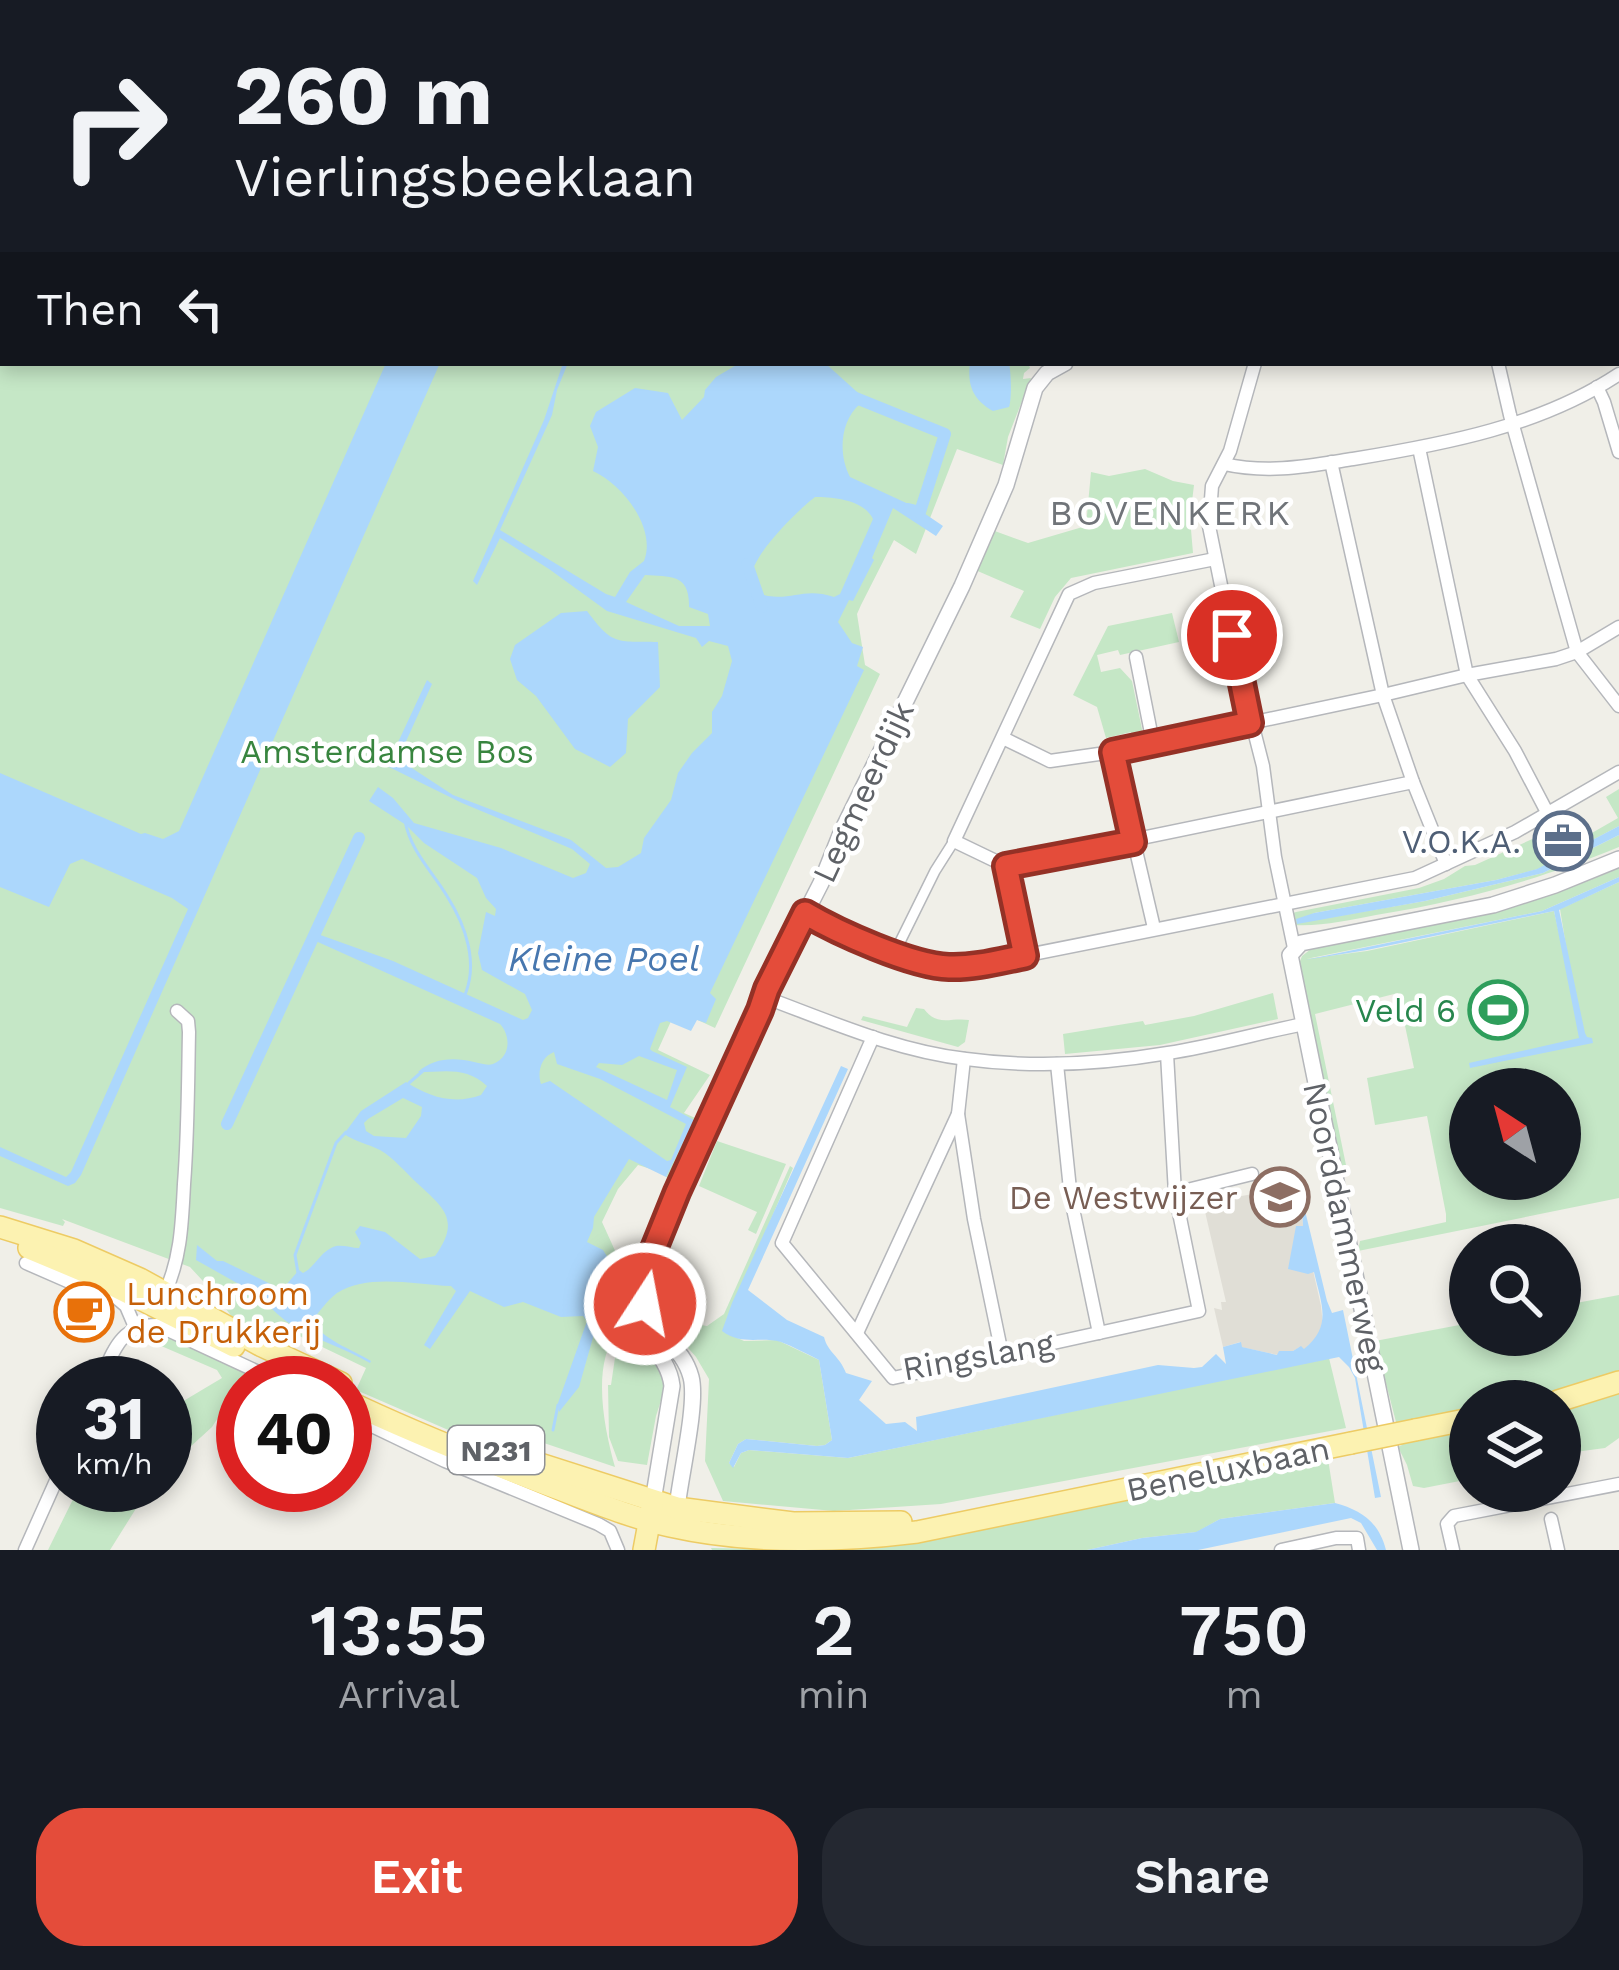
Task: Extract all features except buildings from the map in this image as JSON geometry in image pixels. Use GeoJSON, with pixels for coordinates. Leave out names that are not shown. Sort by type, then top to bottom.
{"type":"FeatureCollection","features":[{"type":"Feature","properties":{"kind":"main road","name":"N231"},"geometry":{"type":"LineString","coordinates":[[0,1231],[255,1356]]}},
{"type":"Feature","properties":{"kind":"main road","name":"N231"},"geometry":{"type":"LineString","coordinates":[[160,1309],[283,1356]]}},
{"type":"Feature","properties":{"kind":"main road"},"geometry":{"type":"LineString","coordinates":[[1581,1396],[1619,1386]]}},
{"type":"Feature","properties":{"kind":"main road","name":"N231"},"geometry":{"type":"LineString","coordinates":[[372,1397],[450,1433],[651,1511]]}},
{"type":"Feature","properties":{"kind":"main road","name":"N231"},"geometry":{"type":"LineString","coordinates":[[372,1412],[614,1510],[651,1511]]}},
{"type":"Feature","properties":{"kind":"main road","name":"Beneluxbaan"},"geometry":{"type":"LineString","coordinates":[[651,1511],[736,1535],[832,1539],[917,1532],[1449,1423]]}},
{"type":"Feature","properties":{"kind":"main road","name":"Legmeerdijk"},"geometry":{"type":"LineString","coordinates":[[644,1550],[651,1511]]}},
{"type":"Feature","properties":{"kind":"main road"},"geometry":{"type":"LineString","coordinates":[[670,1550],[675,1517]]}},
{"type":"Feature","properties":{"kind":"street","name":"Legmeerdijk"},"geometry":{"type":"LineString","coordinates":[[651,1511],[671,1373],[633,1316],[633,1295],[764,997],[956,599],[1006,485],[1035,388],[1060,366]]}},
{"type":"Feature","properties":{"kind":"street"},"geometry":{"type":"LineString","coordinates":[[1250,723],[1209,526],[1212,486],[1230,451],[1254,366]]}},
{"type":"Feature","properties":{"kind":"street"},"geometry":{"type":"LineString","coordinates":[[1499,366],[1577,652],[1619,706]]}},
{"type":"Feature","properties":{"kind":"street"},"geometry":{"type":"LineString","coordinates":[[1224,464],[1251,470],[1286,469],[1419,448],[1513,425],[1619,374]]}},
{"type":"Feature","properties":{"kind":"street"},"geometry":{"type":"LineString","coordinates":[[1597,387],[1619,452]]}},
{"type":"Feature","properties":{"kind":"street"},"geometry":{"type":"LineString","coordinates":[[1419,448],[1467,675],[1548,814]]}},
{"type":"Feature","properties":{"kind":"street"},"geometry":{"type":"LineString","coordinates":[[1331,462],[1383,695],[1446,864]]}},
{"type":"Feature","properties":{"kind":"street"},"geometry":{"type":"LineString","coordinates":[[895,952],[954,841],[1069,594],[1094,583],[1215,559]]}},
{"type":"Feature","properties":{"kind":"street"},"geometry":{"type":"LineString","coordinates":[[1003,738],[1050,761],[1113,752],[1551,660],[1577,652],[1619,627]]}},
{"type":"Feature","properties":{"kind":"street"},"geometry":{"type":"LineString","coordinates":[[1136,657],[1154,743]]}},
{"type":"Feature","properties":{"kind":"street","name":"Noorddammerweg"},"geometry":{"type":"LineString","coordinates":[[1250,723],[1263,766],[1285,904],[1297,946],[1290,955],[1411,1550]]}},
{"type":"Feature","properties":{"kind":"street"},"geometry":{"type":"LineString","coordinates":[[1113,752],[1154,928]]}},
{"type":"Feature","properties":{"kind":"street"},"geometry":{"type":"LineString","coordinates":[[805,913],[895,952],[943,967],[973,966],[1415,878],[1548,814],[1619,772]]}},
{"type":"Feature","properties":{"kind":"street"},"geometry":{"type":"LineString","coordinates":[[954,841],[1006,866],[1413,782]]}},
{"type":"Feature","properties":{"kind":"street"},"geometry":{"type":"LineString","coordinates":[[1297,946],[1480,908],[1619,859]]}},
{"type":"Feature","properties":{"kind":"street"},"geometry":{"type":"LineString","coordinates":[[1006,866],[1025,956]]}},
{"type":"Feature","properties":{"kind":"street"},"geometry":{"type":"LineString","coordinates":[[764,997],[873,1037],[964,1059],[1057,1064],[1167,1054],[1304,1024]]}},
{"type":"Feature","properties":{"kind":"street"},"geometry":{"type":"LineString","coordinates":[[111,1356],[116,1346],[160,1309],[179,1254],[189,1032],[188,1021],[177,1011]]}},
{"type":"Feature","properties":{"kind":"street","name":"Ringslang"},"geometry":{"type":"LineString","coordinates":[[873,1037],[782,1243],[893,1378],[1198,1311],[1175,1192],[1167,1054]]}},
{"type":"Feature","properties":{"kind":"street"},"geometry":{"type":"LineString","coordinates":[[964,1059],[958,1114],[1002,1354]]}},
{"type":"Feature","properties":{"kind":"street"},"geometry":{"type":"LineString","coordinates":[[1057,1064],[1071,1199],[1099,1333]]}},
{"type":"Feature","properties":{"kind":"street"},"geometry":{"type":"LineString","coordinates":[[857,1334],[958,1114]]}},
{"type":"Feature","properties":{"kind":"street"},"geometry":{"type":"LineString","coordinates":[[1175,1192],[1252,1174]]}},
{"type":"Feature","properties":{"kind":"street"},"geometry":{"type":"LineString","coordinates":[[26,1263],[90,1292],[112,1294],[126,1306],[135,1328]]}},
{"type":"Feature","properties":{"kind":"street"},"geometry":{"type":"LineString","coordinates":[[643,1276],[648,1319],[691,1375],[693,1397],[675,1517]]}},
{"type":"Feature","properties":{"kind":"street"},"geometry":{"type":"LineString","coordinates":[[160,1309],[237,1356]]}},
{"type":"Feature","properties":{"kind":"street"},"geometry":{"type":"LineString","coordinates":[[372,1426],[598,1525],[610,1531],[618,1546]]}},
{"type":"Feature","properties":{"kind":"street"},"geometry":{"type":"LineString","coordinates":[[1581,1498],[1619,1484]]}},
{"type":"Feature","properties":{"kind":"street"},"geometry":{"type":"LineString","coordinates":[[25,1550],[42,1512]]}},
{"type":"Feature","properties":{"kind":"street"},"geometry":{"type":"LineString","coordinates":[[1453,1550],[1448,1524],[1454,1516],[1517,1512]]}},
{"type":"Feature","properties":{"kind":"street"},"geometry":{"type":"LineString","coordinates":[[1549,1512],[1558,1550]]}},
{"type":"Feature","properties":{"kind":"street"},"geometry":{"type":"LineString","coordinates":[[1281,1550],[1357,1538],[1359,1550]]}},
{"type":"Feature","properties":{"kind":"shaded area"},"geometry":{"type":"Polygon","coordinates":[[[1303,1185],[1296,1192],[1321,1306],[1319,1335],[1304,1350],[1300,1347],[1278,1355],[1241,1347],[1240,1342],[1223,1347],[1214,1308],[1222,1310],[1221,1302],[1226,1302],[1203,1203],[1303,1185]]]}},
{"type":"Feature","properties":{"kind":"green space","name":"Amsterdamse Bos"},"geometry":{"type":"Polygon","coordinates":[[[0,366],[1029,366],[1023,379],[1031,378],[1008,437],[1003,465],[957,449],[916,554],[894,540],[861,605],[857,614],[865,665],[880,674],[715,1028],[676,1010],[658,1050],[710,1075],[684,1113],[702,1121],[675,1177],[672,1180],[638,1165],[618,1189],[602,1222],[617,1255],[636,1262],[615,1309],[618,1331],[602,1378],[615,1467],[538,1441],[530,1457],[515,1459],[372,1397],[372,1356],[341,1356],[289,1331],[282,1350],[235,1321],[190,1267],[62,1219],[63,1226],[0,1208],[0,366]]]}},
{"type":"Feature","properties":{"kind":"green space"},"geometry":{"type":"Polygon","coordinates":[[[1145,469],[1194,485],[1193,553],[1071,578],[1055,597],[1040,629],[1010,617],[1024,591],[973,569],[992,530],[1028,543],[1086,526],[1091,472],[1109,476],[1145,469]]]}},
{"type":"Feature","properties":{"kind":"green space"},"geometry":{"type":"Polygon","coordinates":[[[1172,613],[1179,642],[1120,655],[1118,650],[1097,655],[1101,672],[1120,668],[1132,681],[1143,734],[1106,738],[1097,707],[1073,695],[1108,626],[1172,613]]]}},
{"type":"Feature","properties":{"kind":"green space"},"geometry":{"type":"Polygon","coordinates":[[[1619,789],[1619,826],[1538,869],[1314,913],[1297,923],[1425,901],[1543,873],[1619,835],[1619,847],[1529,880],[1470,896],[1345,921],[1293,925],[1291,914],[1296,912],[1419,888],[1559,827],[1562,832],[1534,848],[1543,861],[1618,818],[1606,797],[1619,789]]]}},
{"type":"Feature","properties":{"kind":"green space"},"geometry":{"type":"Polygon","coordinates":[[[1619,868],[1619,877],[1542,911],[1306,959],[1367,951],[1554,911],[1563,952],[1567,952],[1560,909],[1619,882],[1619,1198],[1491,1224],[1449,1224],[1449,1233],[1358,1251],[1360,1241],[1446,1222],[1446,1214],[1427,1116],[1375,1125],[1367,1078],[1414,1068],[1398,993],[1315,1014],[1346,1165],[1335,1167],[1322,1105],[1328,1103],[1326,1088],[1319,1088],[1299,964],[1302,956],[1311,949],[1468,917],[1619,868]]]}},
{"type":"Feature","properties":{"kind":"green space"},"geometry":{"type":"Polygon","coordinates":[[[1273,993],[1278,1019],[1160,1045],[1065,1054],[1063,1034],[1194,1016],[1273,993]]]}},
{"type":"Feature","properties":{"kind":"green space"},"geometry":{"type":"Polygon","coordinates":[[[916,1008],[939,1020],[969,1020],[965,1042],[958,1047],[861,1020],[863,1016],[907,1027],[916,1008]]]}},
{"type":"Feature","properties":{"kind":"green space"},"geometry":{"type":"Polygon","coordinates":[[[717,1141],[786,1164],[756,1234],[748,1230],[757,1212],[699,1186],[717,1141]]]}},
{"type":"Feature","properties":{"kind":"green space"},"geometry":{"type":"Polygon","coordinates":[[[790,1166],[723,1331],[744,1341],[777,1340],[819,1360],[832,1440],[817,1446],[746,1439],[738,1444],[729,1463],[734,1467],[741,1453],[749,1450],[848,1458],[1329,1358],[1346,1428],[941,1504],[834,1511],[723,1501],[705,1461],[709,1379],[663,1319],[707,1326],[724,1314],[790,1166]]]}},
{"type":"Feature","properties":{"kind":"green space"},"geometry":{"type":"Polygon","coordinates":[[[1619,1295],[1619,1438],[1605,1448],[1581,1451],[1581,1380],[1449,1380],[1449,1483],[1413,1486],[1398,1447],[1402,1445],[1375,1341],[1449,1327],[1449,1356],[1581,1356],[1581,1302],[1619,1295]]]}},
{"type":"Feature","properties":{"kind":"green space"},"geometry":{"type":"Polygon","coordinates":[[[160,1332],[216,1357],[216,1370],[145,1339],[145,1333],[160,1332]]]}},
{"type":"Feature","properties":{"kind":"green space"},"geometry":{"type":"Polygon","coordinates":[[[637,1335],[661,1364],[666,1385],[647,1465],[618,1461],[609,1437],[608,1385],[617,1344],[625,1336],[637,1335]]]}},
{"type":"Feature","properties":{"kind":"green space"},"geometry":{"type":"Polygon","coordinates":[[[216,1382],[216,1421],[192,1445],[192,1396],[216,1382]]]}},
{"type":"Feature","properties":{"kind":"green space"},"geometry":{"type":"Polygon","coordinates":[[[1327,1453],[1335,1503],[1220,1519],[1197,1532],[1087,1550],[711,1548],[904,1540],[1327,1453]]]}},
{"type":"Feature","properties":{"kind":"green space"},"geometry":{"type":"Polygon","coordinates":[[[67,1512],[134,1512],[110,1550],[48,1550],[67,1512]]]}},
{"type":"Feature","properties":{"kind":"water"},"geometry":{"type":"Polygon","coordinates":[[[385,366],[439,366],[81,1175],[68,1186],[0,1156],[0,1147],[66,1177],[71,1172],[188,909],[82,859],[70,864],[49,907],[0,887],[0,773],[141,834],[163,839],[179,831],[385,366]]]}},
{"type":"Feature","properties":{"kind":"water","name":"Kleine Poel"},"geometry":{"type":"Polygon","coordinates":[[[562,366],[567,366],[552,415],[500,530],[606,594],[615,597],[630,572],[644,561],[647,548],[634,508],[615,486],[593,471],[598,447],[590,426],[596,412],[635,388],[668,393],[682,420],[716,377],[735,366],[828,366],[877,410],[860,404],[848,419],[843,448],[850,477],[915,507],[943,526],[936,536],[893,508],[874,560],[838,622],[852,643],[863,647],[857,666],[864,670],[710,993],[716,999],[706,1023],[697,1020],[691,1031],[667,1021],[660,1023],[650,1049],[687,1067],[670,1107],[694,1120],[666,1177],[629,1159],[594,1217],[587,1242],[603,1250],[610,1261],[609,1313],[598,1320],[579,1387],[559,1412],[558,1403],[587,1321],[583,1316],[561,1317],[523,1302],[504,1307],[470,1291],[430,1349],[424,1345],[456,1291],[451,1286],[363,1283],[337,1293],[311,1321],[330,1339],[362,1356],[355,1356],[292,1325],[262,1297],[196,1260],[197,1245],[217,1261],[279,1288],[331,1248],[359,1248],[355,1232],[360,1226],[385,1232],[420,1259],[435,1256],[443,1244],[448,1224],[435,1200],[385,1153],[344,1134],[361,1111],[406,1082],[442,1098],[481,1095],[487,1086],[471,1075],[418,1072],[444,1060],[493,1064],[506,1051],[506,1034],[500,1024],[309,938],[312,932],[393,961],[523,1020],[532,1010],[525,994],[482,970],[478,953],[486,912],[495,916],[496,909],[477,878],[369,801],[378,787],[414,823],[501,848],[573,878],[586,873],[590,864],[572,849],[387,766],[427,680],[432,684],[398,759],[453,795],[571,840],[606,868],[618,867],[641,853],[644,838],[671,800],[678,773],[712,733],[712,712],[732,661],[728,646],[709,641],[702,647],[696,638],[607,611],[500,538],[477,585],[473,581],[544,420],[562,366]],[[815,497],[779,531],[755,564],[754,590],[777,597],[840,594],[873,519],[863,508],[815,497]],[[645,575],[626,602],[679,626],[710,626],[708,614],[689,607],[682,582],[645,575]],[[554,1052],[546,1057],[541,1084],[550,1081],[671,1160],[686,1124],[600,1079],[557,1064],[554,1052]],[[639,1056],[622,1065],[599,1063],[596,1067],[667,1100],[677,1070],[639,1056]],[[403,1098],[368,1119],[366,1131],[406,1138],[422,1107],[403,1098]]]}},
{"type":"Feature","properties":{"kind":"water"},"geometry":{"type":"Polygon","coordinates":[[[970,366],[1009,366],[1009,407],[993,411],[976,397],[970,366]]]}},
{"type":"Feature","properties":{"kind":"water"},"geometry":{"type":"Polygon","coordinates":[[[587,611],[616,639],[658,642],[660,687],[628,719],[626,753],[610,767],[575,749],[536,696],[517,680],[510,659],[515,645],[561,613],[587,611]]]}},
{"type":"Feature","properties":{"kind":"water"},"geometry":{"type":"Polygon","coordinates":[[[1619,826],[1619,835],[1543,873],[1297,924],[1296,919],[1314,913],[1537,869],[1619,826]]]}},
{"type":"Feature","properties":{"kind":"water"},"geometry":{"type":"Polygon","coordinates":[[[1619,877],[1619,882],[1559,910],[1585,1033],[1593,1043],[1470,1068],[1469,1063],[1579,1038],[1554,911],[1305,960],[1542,911],[1619,877]]]}},
{"type":"Feature","properties":{"kind":"water"},"geometry":{"type":"Polygon","coordinates":[[[841,1066],[848,1069],[748,1290],[787,1320],[824,1337],[846,1373],[872,1381],[859,1400],[886,1424],[905,1422],[917,1431],[916,1417],[1158,1365],[1202,1367],[1216,1354],[1226,1364],[1223,1347],[1241,1342],[1242,1347],[1277,1355],[1304,1349],[1319,1332],[1322,1304],[1314,1272],[1288,1269],[1296,1226],[1303,1226],[1296,1192],[1300,1190],[1327,1301],[1332,1313],[1343,1310],[1381,1497],[1375,1498],[1355,1378],[1339,1357],[848,1458],[749,1450],[741,1453],[733,1468],[729,1463],[738,1444],[746,1439],[817,1446],[832,1440],[819,1360],[781,1342],[737,1338],[722,1331],[841,1066]]]}},
{"type":"Feature","properties":{"kind":"water"},"geometry":{"type":"Polygon","coordinates":[[[1335,1503],[1368,1519],[1386,1550],[1377,1550],[1361,1523],[1351,1518],[1198,1550],[1087,1550],[1196,1532],[1220,1519],[1335,1503]]]}},
{"type":"Feature","properties":{"kind":"waterway"},"geometry":{"type":"LineString","coordinates":[[851,396],[945,434],[920,512],[908,509]]}},
{"type":"Feature","properties":{"kind":"waterway"},"geometry":{"type":"LineString","coordinates":[[747,564],[762,607]]}},
{"type":"Feature","properties":{"kind":"waterway"},"geometry":{"type":"LineString","coordinates":[[405,821],[417,852],[465,932],[470,972],[464,997]]}},
{"type":"Feature","properties":{"kind":"waterway"},"geometry":{"type":"LineString","coordinates":[[227,1124],[359,838]]}},
{"type":"Feature","properties":{"kind":"waterway"},"geometry":{"type":"LineString","coordinates":[[409,1083],[424,1070]]}},
{"type":"Feature","properties":{"kind":"waterway"},"geometry":{"type":"LineString","coordinates":[[298,1273],[295,1255],[336,1143],[346,1132]]}},
{"type":"Feature","properties":{"kind":"waterway"},"geometry":{"type":"LineString","coordinates":[[553,1430],[558,1405]]}},
{"type":"Feature","properties":{"kind":"place","name":"V.O.K.A."},"geometry":{"type":"Point","coordinates":[1563,841]}},
{"type":"Feature","properties":{"kind":"place","name":"Veld 6"},"geometry":{"type":"Point","coordinates":[1498,1010]}},
{"type":"Feature","properties":{"kind":"place","name":"De Westwijzer"},"geometry":{"type":"Point","coordinates":[1280,1197]}},
{"type":"Feature","properties":{"kind":"place","name":"Lunchroom de Drukkerij"},"geometry":{"type":"Point","coordinates":[84,1312]}},
{"type":"Feature","properties":{"kind":"district","name":"BOVENKERK"},"geometry":{"type":"Point","coordinates":[1171,513]}},
{"type":"Feature","properties":{"kind":"route"},"geometry":{"type":"LineString","coordinates":[[645,1304],[643,1276],[677,1192],[805,913],[914,960],[943,967],[1025,956],[1006,866],[1133,842],[1113,752],[1250,723],[1232,635]]}}]}
